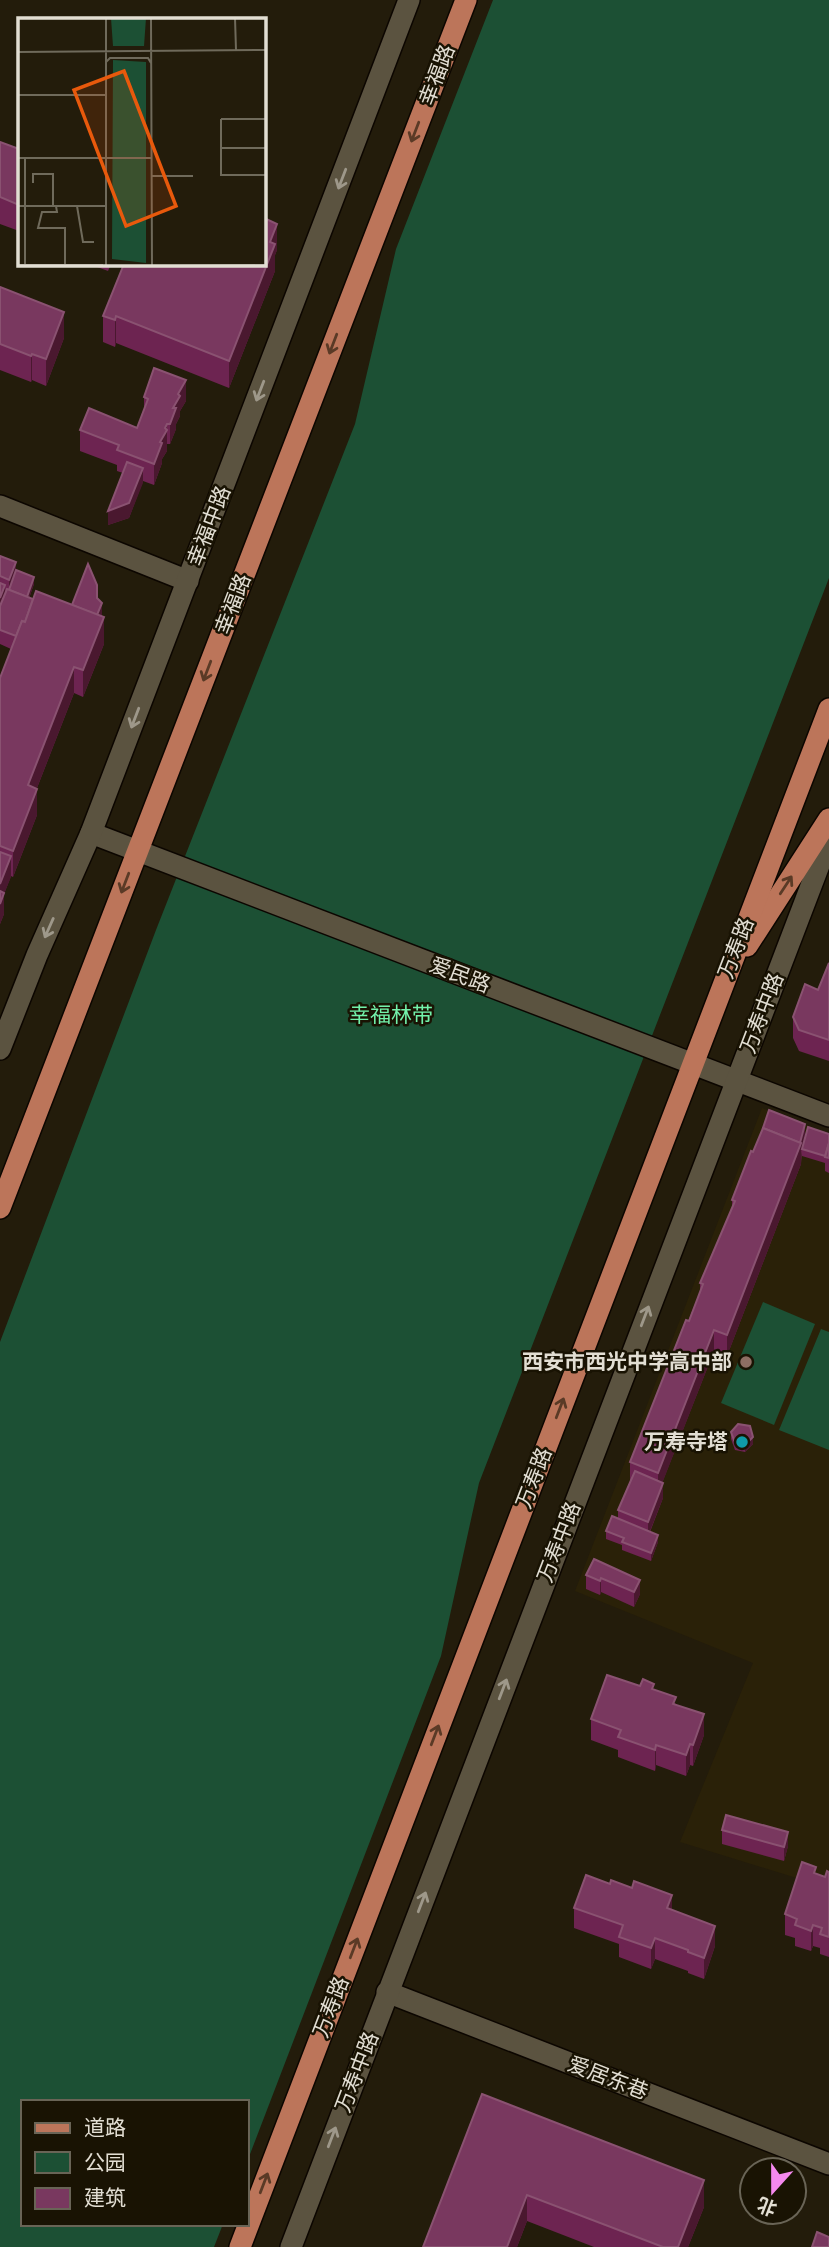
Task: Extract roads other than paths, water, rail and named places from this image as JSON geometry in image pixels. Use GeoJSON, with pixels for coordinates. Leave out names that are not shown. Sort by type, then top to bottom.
{"type":"FeatureCollection","features":[{"type":"Feature","properties":{"kind":"main road","name":"幸福中路"},"geometry":{"type":"LineString","coordinates":[[0,1049],[37,955],[91,833],[409,0]]}},
{"type":"Feature","properties":{"kind":"main road","name":"幸福路"},"geometry":{"type":"LineString","coordinates":[[0,1208],[466,0]]}},
{"type":"Feature","properties":{"kind":"main road"},"geometry":{"type":"LineString","coordinates":[[0,506],[188,581]]}},
{"type":"Feature","properties":{"kind":"main road","name":"万寿路"},"geometry":{"type":"LineString","coordinates":[[240,2247],[829,709]]}},
{"type":"Feature","properties":{"kind":"main road"},"geometry":{"type":"LineString","coordinates":[[723,983],[829,819]]}},
{"type":"Feature","properties":{"kind":"main road","name":"爱民路"},"geometry":{"type":"LineString","coordinates":[[91,833],[829,1116]]}},
{"type":"Feature","properties":{"kind":"main road","name":"万寿中路"},"geometry":{"type":"LineString","coordinates":[[291,2247],[829,839]]}},
{"type":"Feature","properties":{"kind":"main road","name":"爱居东巷"},"geometry":{"type":"LineString","coordinates":[[387,1992],[829,2164]]}},
{"type":"Feature","properties":{"kind":"place","name":"西安市西光中学高中部"},"geometry":{"type":"Point","coordinates":[746,1362]}},
{"type":"Feature","properties":{"kind":"place","name":"万寿寺塔"},"geometry":{"type":"Point","coordinates":[742,1442]}},
{"type":"Feature","properties":{"kind":"park label","name":"幸福林带"},"geometry":{"type":"Point","coordinates":[391,1015]}}]}
